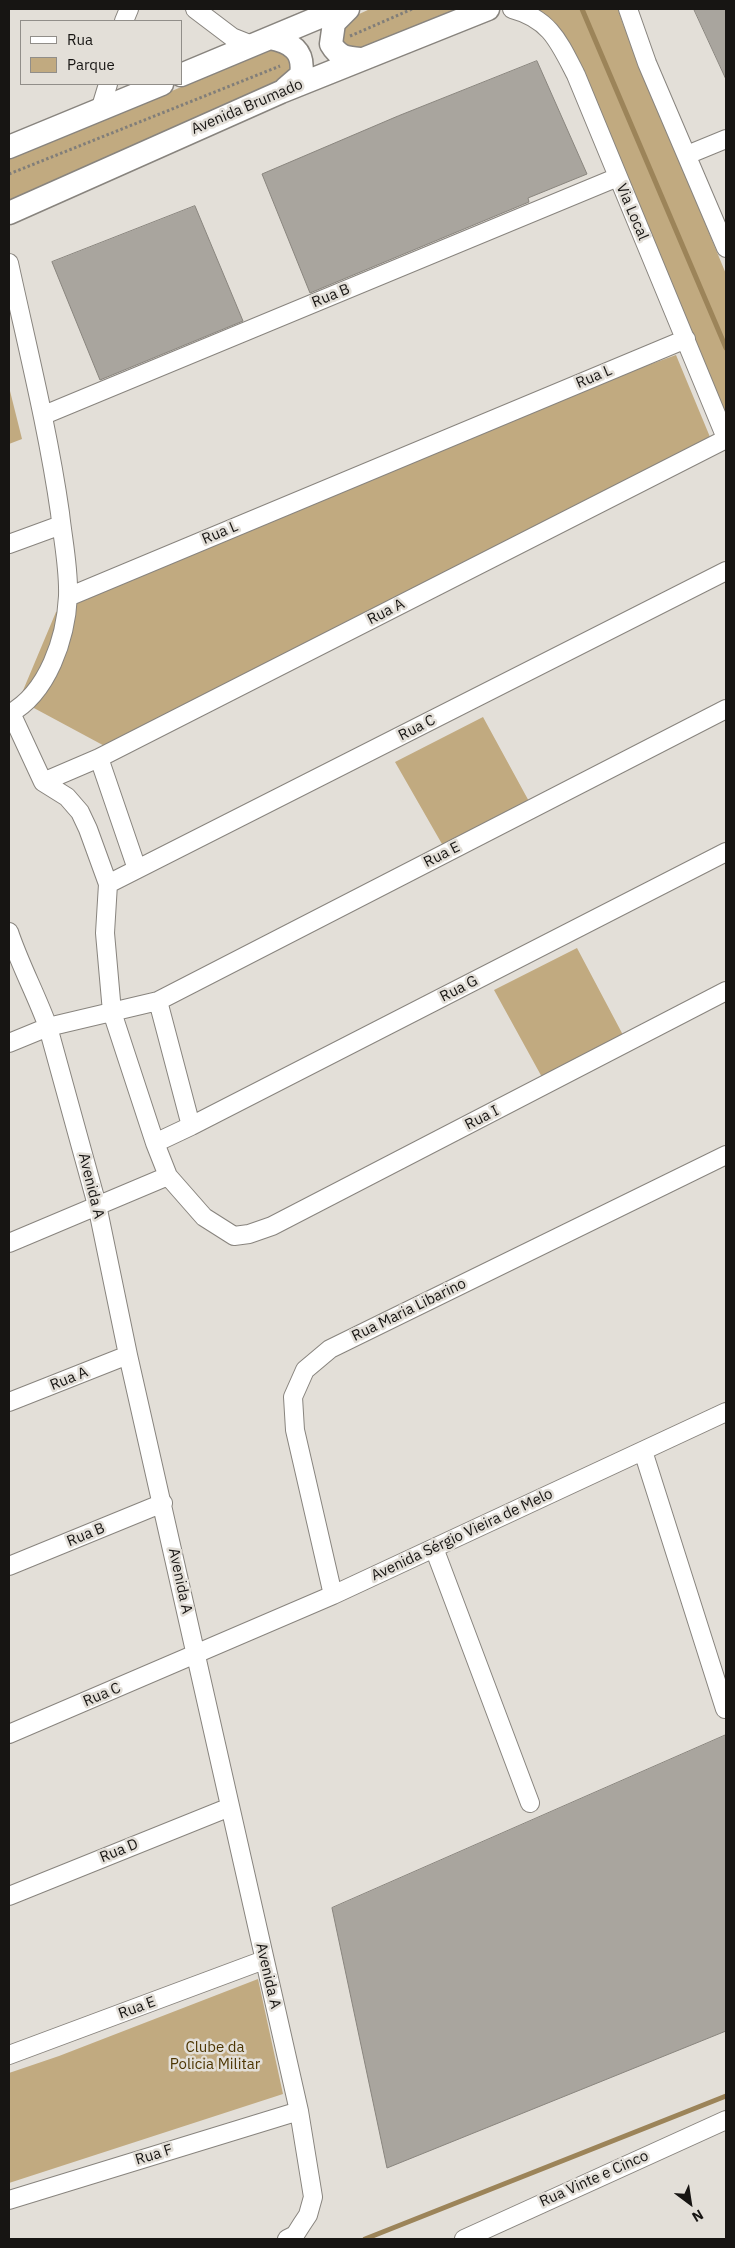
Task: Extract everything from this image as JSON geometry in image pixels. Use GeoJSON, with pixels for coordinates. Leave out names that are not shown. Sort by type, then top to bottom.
{"type":"FeatureCollection","features":[{"type":"Feature","properties":{"kind":"main road"},"geometry":{"type":"LineString","coordinates":[[182,75],[339,9]]}},
{"type":"Feature","properties":{"kind":"main road"},"geometry":{"type":"LineString","coordinates":[[348,9],[334,23],[331,44],[338,54],[344,58],[362,59]]}},
{"type":"Feature","properties":{"kind":"main road","name":"Avenida Brumado"},"geometry":{"type":"LineString","coordinates":[[9,213],[281,92],[488,9]]}},
{"type":"Feature","properties":{"kind":"main road"},"geometry":{"type":"LineString","coordinates":[[261,41],[289,43],[296,49],[300,58],[301,75],[281,92]]}},
{"type":"Feature","properties":{"kind":"main road"},"geometry":{"type":"LineString","coordinates":[[9,147],[101,107],[159,85]]}},
{"type":"Feature","properties":{"kind":"street"},"geometry":{"type":"LineString","coordinates":[[195,9],[232,37],[261,41]]}},
{"type":"Feature","properties":{"kind":"street","name":"Via Local"},"geometry":{"type":"LineString","coordinates":[[512,9],[538,20],[555,36],[576,75],[726,438]]}},
{"type":"Feature","properties":{"kind":"street"},"geometry":{"type":"LineString","coordinates":[[628,9],[647,63],[726,248]]}},
{"type":"Feature","properties":{"kind":"street"},"geometry":{"type":"LineString","coordinates":[[101,107],[108,85]]}},
{"type":"Feature","properties":{"kind":"street"},"geometry":{"type":"LineString","coordinates":[[687,155],[726,139]]}},
{"type":"Feature","properties":{"kind":"street","name":"Rua B"},"geometry":{"type":"LineString","coordinates":[[44,415],[618,178]]}},
{"type":"Feature","properties":{"kind":"street"},"geometry":{"type":"LineString","coordinates":[[9,263],[44,415],[66,551],[68,597],[63,630],[55,656],[30,698],[10,713],[43,782],[67,797],[80,812],[108,884],[105,933],[112,1012],[155,1143],[168,1176],[9,1243]]}},
{"type":"Feature","properties":{"kind":"street","name":"Rua L"},"geometry":{"type":"LineString","coordinates":[[68,597],[686,339]]}},
{"type":"Feature","properties":{"kind":"street","name":"Rua A"},"geometry":{"type":"LineString","coordinates":[[43,782],[99,758],[726,438]]}},
{"type":"Feature","properties":{"kind":"street"},"geometry":{"type":"LineString","coordinates":[[9,544],[61,525]]}},
{"type":"Feature","properties":{"kind":"street","name":"Rua C"},"geometry":{"type":"LineString","coordinates":[[108,884],[726,571]]}},
{"type":"Feature","properties":{"kind":"street","name":"Rua E"},"geometry":{"type":"LineString","coordinates":[[9,1042],[48,1027],[158,1001],[726,709]]}},
{"type":"Feature","properties":{"kind":"street"},"geometry":{"type":"LineString","coordinates":[[99,758],[138,869]]}},
{"type":"Feature","properties":{"kind":"street","name":"Rua G"},"geometry":{"type":"LineString","coordinates":[[155,1143],[726,852]]}},
{"type":"Feature","properties":{"kind":"street","name":"Avenida A"},"geometry":{"type":"LineString","coordinates":[[9,932],[20,964],[39,1003],[48,1027],[97,1205],[128,1355],[163,1503],[298,2110],[312,2197],[308,2215],[291,2237]]}},
{"type":"Feature","properties":{"kind":"street","name":"Rua I"},"geometry":{"type":"LineString","coordinates":[[168,1176],[204,1218],[234,1236],[249,1234],[272,1226],[726,991]]}},
{"type":"Feature","properties":{"kind":"street"},"geometry":{"type":"LineString","coordinates":[[158,1001],[191,1126]]}},
{"type":"Feature","properties":{"kind":"street","name":"Rua Maria Libarino"},"geometry":{"type":"LineString","coordinates":[[333,1595],[295,1430],[293,1397],[305,1370],[330,1349],[726,1155]]}},
{"type":"Feature","properties":{"kind":"street","name":"Rua A"},"geometry":{"type":"LineString","coordinates":[[9,1402],[128,1355]]}},
{"type":"Feature","properties":{"kind":"street","name":"Avenida Sérgio Vieira de Melo"},"geometry":{"type":"LineString","coordinates":[[196,1655],[333,1595],[726,1412]]}},
{"type":"Feature","properties":{"kind":"street"},"geometry":{"type":"LineString","coordinates":[[643,1451],[725,1709]]}},
{"type":"Feature","properties":{"kind":"street","name":"Rua B"},"geometry":{"type":"LineString","coordinates":[[9,1566],[163,1503]]}},
{"type":"Feature","properties":{"kind":"street"},"geometry":{"type":"LineString","coordinates":[[434,1548],[530,1803]]}},
{"type":"Feature","properties":{"kind":"street","name":"Rua C"},"geometry":{"type":"LineString","coordinates":[[9,1734],[196,1655]]}},
{"type":"Feature","properties":{"kind":"street","name":"Rua D"},"geometry":{"type":"LineString","coordinates":[[9,1896],[230,1807]]}},
{"type":"Feature","properties":{"kind":"street","name":"Rua E"},"geometry":{"type":"LineString","coordinates":[[9,2055],[264,1960]]}},
{"type":"Feature","properties":{"kind":"street","name":"Rua F"},"geometry":{"type":"LineString","coordinates":[[9,2200],[298,2110]]}},
{"type":"Feature","properties":{"kind":"street","name":"Rua Vinte e Cinco"},"geometry":{"type":"LineString","coordinates":[[464,2239],[726,2120]]}},
{"type":"Feature","properties":{"kind":"path"},"geometry":{"type":"LineString","coordinates":[[331,44],[412,9]]}},
{"type":"Feature","properties":{"kind":"path"},"geometry":{"type":"LineString","coordinates":[[9,174],[300,58]]}},
{"type":"Feature","properties":{"kind":"green space"},"geometry":{"type":"Polygon","coordinates":[[[370,9],[472,9],[356,56],[339,44],[344,21],[370,9]]]}},
{"type":"Feature","properties":{"kind":"green space"},"geometry":{"type":"Polygon","coordinates":[[[518,9],[618,9],[726,274],[726,429],[575,70],[518,9]]]}},
{"type":"Feature","properties":{"kind":"green space"},"geometry":{"type":"Polygon","coordinates":[[[277,47],[290,58],[291,70],[287,78],[9,208],[9,159],[277,47]]]}},
{"type":"Feature","properties":{"kind":"green space"},"geometry":{"type":"Polygon","coordinates":[[[676,355],[710,437],[112,750],[19,700],[56,612],[480,426],[676,355]]]}},
{"type":"Feature","properties":{"kind":"green space"},"geometry":{"type":"Polygon","coordinates":[[[9,387],[22,439],[9,444],[9,387]]]}},
{"type":"Feature","properties":{"kind":"green space"},"geometry":{"type":"Polygon","coordinates":[[[483,717],[531,805],[446,851],[395,762],[483,717]]]}},
{"type":"Feature","properties":{"kind":"green space"},"geometry":{"type":"Polygon","coordinates":[[[577,948],[623,1035],[543,1079],[494,990],[577,948]]]}},
{"type":"Feature","properties":{"kind":"green space","name":"Clube da Policia Militar"},"geometry":{"type":"Polygon","coordinates":[[[258,1979],[283,2094],[9,2183],[9,2073],[59,2056],[258,1979]]]}},
{"type":"Feature","properties":{"kind":"building"},"geometry":{"type":"Polygon","coordinates":[[[694,9],[726,9],[726,79],[694,9]]]}},
{"type":"Feature","properties":{"kind":"building"},"geometry":{"type":"Polygon","coordinates":[[[537,61],[587,174],[528,198],[529,202],[310,293],[262,174],[398,116],[537,61]]]}},
{"type":"Feature","properties":{"kind":"building"},"geometry":{"type":"Polygon","coordinates":[[[195,206],[243,321],[100,380],[52,262],[195,206]]]}},
{"type":"Feature","properties":{"kind":"building"},"geometry":{"type":"Polygon","coordinates":[[[726,1735],[726,2031],[387,2168],[332,1908],[726,1735]]]}},
{"type":"Feature","properties":{"kind":"waterway"},"geometry":{"type":"LineString","coordinates":[[582,9],[726,348]]}},
{"type":"Feature","properties":{"kind":"waterway"},"geometry":{"type":"LineString","coordinates":[[365,2239],[726,2096]]}}]}
